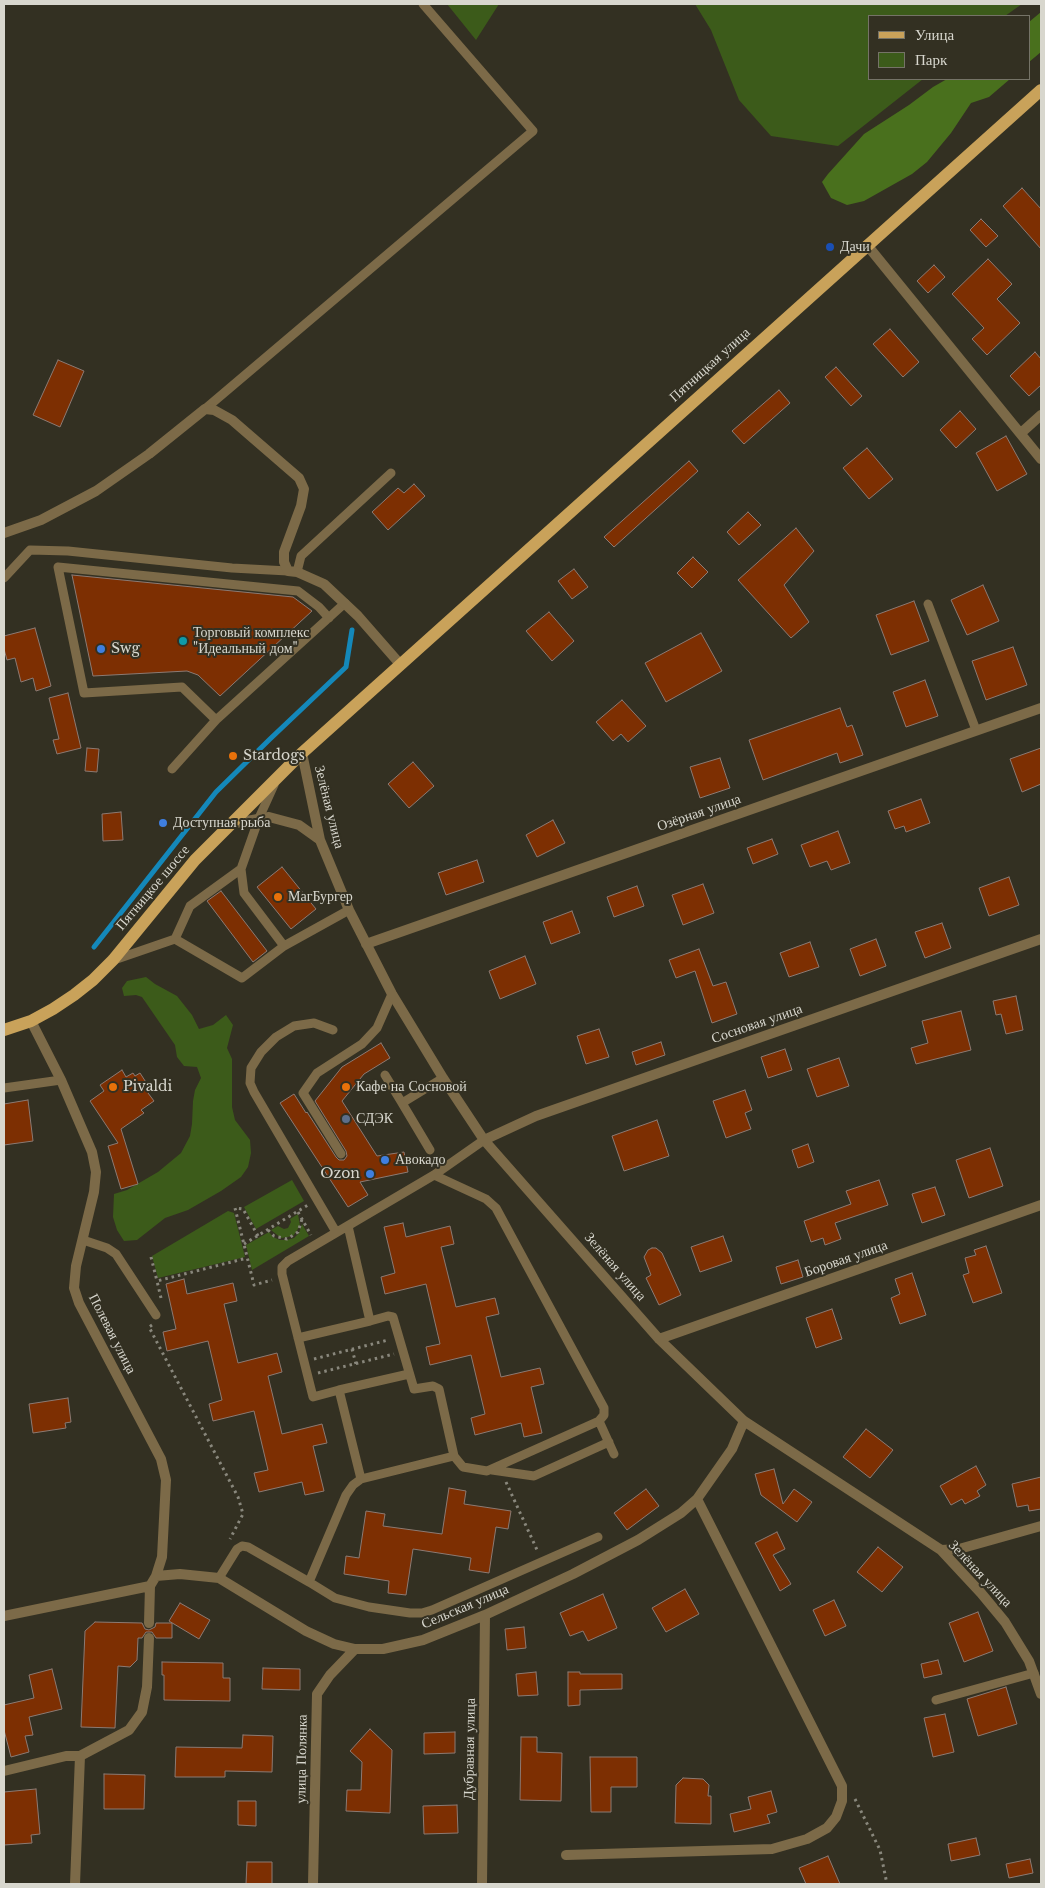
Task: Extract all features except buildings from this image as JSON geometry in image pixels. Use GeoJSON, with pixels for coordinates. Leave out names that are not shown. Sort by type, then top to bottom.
{"type":"FeatureCollection","features":[{"type":"Feature","properties":{"kind":"main road","name":"Пятницкая улица"},"geometry":{"type":"LineString","coordinates":[[400,664],[1041,90]]}},
{"type":"Feature","properties":{"kind":"main road","name":"Пятницкое шоссе"},"geometry":{"type":"LineString","coordinates":[[4,1030],[31,1021],[74,995],[93,980],[113,960],[195,860],[229,824],[302,753],[400,664]]}},
{"type":"Feature","properties":{"kind":"street"},"geometry":{"type":"LineString","coordinates":[[867,245],[1041,459]]}},
{"type":"Feature","properties":{"kind":"street"},"geometry":{"type":"LineString","coordinates":[[4,533],[42,520],[96,491],[149,454],[205,410],[214,410],[232,420],[299,478],[304,489],[301,506],[284,552],[284,562],[292,572],[324,584],[345,603],[400,664]]}},
{"type":"Feature","properties":{"kind":"street"},"geometry":{"type":"LineString","coordinates":[[1021,433],[1041,415]]}},
{"type":"Feature","properties":{"kind":"street","name":"Озёрная улица"},"geometry":{"type":"LineString","coordinates":[[366,944],[1041,708]]}},
{"type":"Feature","properties":{"kind":"street","name":"Зелёная улица"},"geometry":{"type":"LineString","coordinates":[[302,753],[320,840],[349,910],[392,994],[484,1140],[659,1338],[744,1421],[941,1550],[1005,1622],[1029,1661],[1041,1694]]}},
{"type":"Feature","properties":{"kind":"street"},"geometry":{"type":"LineString","coordinates":[[229,824],[269,817],[299,825],[320,840]]}},
{"type":"Feature","properties":{"kind":"street","name":"Сосновая улица"},"geometry":{"type":"LineString","coordinates":[[484,1140],[536,1116],[1041,940]]}},
{"type":"Feature","properties":{"kind":"street","name":"Полевая улица"},"geometry":{"type":"LineString","coordinates":[[31,1021],[61,1080],[92,1152],[96,1172],[94,1192],[76,1266],[74,1288],[79,1303],[161,1459],[166,1480],[162,1557],[156,1576]]}},
{"type":"Feature","properties":{"kind":"street","name":"Боровая улица"},"geometry":{"type":"LineString","coordinates":[[659,1338],[1041,1205]]}},
{"type":"Feature","properties":{"kind":"street","name":"Сельская улица"},"geometry":{"type":"LineString","coordinates":[[156,1576],[180,1574],[219,1578],[306,1631],[334,1644],[355,1649],[382,1649],[423,1640],[485,1615],[573,1574],[638,1540],[682,1513],[697,1499],[732,1449],[744,1421]]}},
{"type":"Feature","properties":{"kind":"street"},"geometry":{"type":"LineString","coordinates":[[566,1855],[772,1849],[808,1840],[826,1828],[836,1816],[842,1801],[842,1786],[697,1499]]}},
{"type":"Feature","properties":{"kind":"street"},"geometry":{"type":"LineString","coordinates":[[941,1550],[959,1549],[1041,1526]]}},
{"type":"Feature","properties":{"kind":"street"},"geometry":{"type":"LineString","coordinates":[[149,1623],[150,1586],[156,1576]]}},
{"type":"Feature","properties":{"kind":"street"},"geometry":{"type":"LineString","coordinates":[[4,1616],[150,1586]]}},
{"type":"Feature","properties":{"kind":"street","name":"Дубравная улица"},"geometry":{"type":"LineString","coordinates":[[482,1884],[485,1615]]}},
{"type":"Feature","properties":{"kind":"street"},"geometry":{"type":"LineString","coordinates":[[4,1771],[66,1756],[80,1756],[129,1730],[142,1712],[147,1687],[149,1638]]}},
{"type":"Feature","properties":{"kind":"street","name":"улица Полянка"},"geometry":{"type":"LineString","coordinates":[[314,1884],[317,1694],[330,1675],[355,1649]]}},
{"type":"Feature","properties":{"kind":"street"},"geometry":{"type":"LineString","coordinates":[[75,1884],[80,1756]]}},
{"type":"Feature","properties":{"kind":"lane"},"geometry":{"type":"LineString","coordinates":[[205,410],[533,131],[423,4]]}},
{"type":"Feature","properties":{"kind":"lane"},"geometry":{"type":"LineString","coordinates":[[4,578],[30,550],[68,551],[232,568],[292,572],[301,556],[392,473]]}},
{"type":"Feature","properties":{"kind":"lane"},"geometry":{"type":"LineString","coordinates":[[216,720],[182,687],[84,693],[58,567],[298,591],[319,607],[329,618]]}},
{"type":"Feature","properties":{"kind":"lane"},"geometry":{"type":"LineString","coordinates":[[172,769],[216,720],[345,603]]}},
{"type":"Feature","properties":{"kind":"lane"},"geometry":{"type":"LineString","coordinates":[[928,604],[976,730]]}},
{"type":"Feature","properties":{"kind":"lane"},"geometry":{"type":"LineString","coordinates":[[278,776],[259,818],[241,869],[244,893],[284,946]]}},
{"type":"Feature","properties":{"kind":"lane"},"geometry":{"type":"LineString","coordinates":[[113,960],[175,939],[190,906],[241,869]]}},
{"type":"Feature","properties":{"kind":"lane"},"geometry":{"type":"LineString","coordinates":[[175,939],[242,978],[284,946],[349,910]]}},
{"type":"Feature","properties":{"kind":"lane"},"geometry":{"type":"LineString","coordinates":[[341,1154],[303,1093],[317,1074],[362,1044],[377,1028],[392,994]]}},
{"type":"Feature","properties":{"kind":"lane"},"geometry":{"type":"LineString","coordinates":[[333,1030],[314,1023],[294,1026],[276,1037],[261,1052],[251,1068],[250,1082],[254,1092],[336,1232]]}},
{"type":"Feature","properties":{"kind":"lane"},"geometry":{"type":"LineString","coordinates":[[385,1075],[430,1150]]}},
{"type":"Feature","properties":{"kind":"lane"},"geometry":{"type":"LineString","coordinates":[[402,1103],[444,1078]]}},
{"type":"Feature","properties":{"kind":"lane"},"geometry":{"type":"LineString","coordinates":[[4,1088],[61,1080]]}},
{"type":"Feature","properties":{"kind":"lane"},"geometry":{"type":"LineString","coordinates":[[409,1374],[313,1397],[283,1278],[282,1267],[288,1261],[316,1244],[434,1175],[484,1140]]}},
{"type":"Feature","properties":{"kind":"lane"},"geometry":{"type":"LineString","coordinates":[[434,1175],[486,1199],[496,1208],[604,1408],[604,1415],[599,1421],[492,1470]]}},
{"type":"Feature","properties":{"kind":"lane"},"geometry":{"type":"LineString","coordinates":[[348,1226],[370,1321]]}},
{"type":"Feature","properties":{"kind":"lane"},"geometry":{"type":"LineString","coordinates":[[83,1240],[102,1245],[116,1254],[155,1320]]}},
{"type":"Feature","properties":{"kind":"lane"},"geometry":{"type":"LineString","coordinates":[[298,1338],[388,1316],[393,1317],[414,1390],[433,1386],[439,1389],[454,1456],[460,1465],[466,1469],[492,1470],[534,1476],[609,1442]]}},
{"type":"Feature","properties":{"kind":"lane"},"geometry":{"type":"LineString","coordinates":[[339,1390],[361,1479]]}},
{"type":"Feature","properties":{"kind":"lane"},"geometry":{"type":"LineString","coordinates":[[599,1421],[614,1454]]}},
{"type":"Feature","properties":{"kind":"lane"},"geometry":{"type":"LineString","coordinates":[[309,1582],[346,1495],[353,1485],[361,1479],[454,1456]]}},
{"type":"Feature","properties":{"kind":"lane"},"geometry":{"type":"LineString","coordinates":[[219,1578],[237,1549],[242,1546],[248,1547],[335,1598],[389,1611],[422,1613],[598,1537]]}},
{"type":"Feature","properties":{"kind":"lane"},"geometry":{"type":"LineString","coordinates":[[936,1700],[1034,1673]]}},
{"type":"Feature","properties":{"kind":"path"},"geometry":{"type":"LineString","coordinates":[[244,1244],[317,1200]]}},
{"type":"Feature","properties":{"kind":"path"},"geometry":{"type":"LineString","coordinates":[[258,1236],[243,1209],[235,1208],[254,1285],[283,1278]]}},
{"type":"Feature","properties":{"kind":"path"},"geometry":{"type":"LineString","coordinates":[[298,1212],[316,1244]]}},
{"type":"Feature","properties":{"kind":"path"},"geometry":{"type":"LineString","coordinates":[[268,1230],[274,1236],[287,1239],[298,1232],[302,1219]]}},
{"type":"Feature","properties":{"kind":"path"},"geometry":{"type":"LineString","coordinates":[[151,1257],[161,1300]]}},
{"type":"Feature","properties":{"kind":"path"},"geometry":{"type":"LineString","coordinates":[[156,1281],[248,1258]]}},
{"type":"Feature","properties":{"kind":"path"},"geometry":{"type":"LineString","coordinates":[[155,1320],[149,1327],[238,1498],[243,1514],[227,1543],[237,1549]]}},
{"type":"Feature","properties":{"kind":"path"},"geometry":{"type":"LineString","coordinates":[[304,1361],[399,1337]]}},
{"type":"Feature","properties":{"kind":"path"},"geometry":{"type":"LineString","coordinates":[[352,1349],[356,1364]]}},
{"type":"Feature","properties":{"kind":"path"},"geometry":{"type":"LineString","coordinates":[[307,1376],[403,1352]]}},
{"type":"Feature","properties":{"kind":"path"},"geometry":{"type":"LineString","coordinates":[[502,1472],[542,1562]]}},
{"type":"Feature","properties":{"kind":"path"},"geometry":{"type":"LineString","coordinates":[[842,1786],[853,1796],[880,1850],[887,1884]]}},
{"type":"Feature","properties":{"kind":"green space"},"geometry":{"type":"Polygon","coordinates":[[[447,4],[499,4],[476,40],[447,4]]]}},
{"type":"Feature","properties":{"kind":"green space"},"geometry":{"type":"Polygon","coordinates":[[[695,4],[1022,4],[1006,15],[868,15],[868,80],[922,80],[838,146],[771,136],[739,100],[711,30],[695,4]]]}},
{"type":"Feature","properties":{"kind":"green space"},"geometry":{"type":"Polygon","coordinates":[[[1041,12],[1041,52],[1030,61],[1030,21],[1041,12]]]}},
{"type":"Feature","properties":{"kind":"green space"},"geometry":{"type":"Polygon","coordinates":[[[945,80],[1009,80],[989,97],[971,103],[951,133],[927,162],[912,174],[864,201],[847,205],[831,198],[822,182],[864,134],[945,80]]]}},
{"type":"Feature","properties":{"kind":"green space"},"geometry":{"type":"Polygon","coordinates":[[[146,977],[177,996],[192,1015],[199,1029],[213,1025],[226,1015],[233,1025],[227,1048],[232,1059],[232,1107],[235,1120],[250,1140],[251,1153],[248,1167],[241,1177],[221,1191],[188,1210],[165,1218],[137,1240],[124,1241],[117,1230],[113,1217],[114,1194],[127,1190],[158,1172],[181,1153],[190,1136],[195,1090],[201,1078],[197,1067],[184,1066],[177,1057],[175,1045],[142,997],[136,995],[124,996],[122,988],[127,981],[146,977]]]}},
{"type":"Feature","properties":{"kind":"green space"},"geometry":{"type":"Polygon","coordinates":[[[292,1180],[304,1201],[256,1229],[244,1207],[292,1180]]]}},
{"type":"Feature","properties":{"kind":"green space"},"geometry":{"type":"Polygon","coordinates":[[[228,1211],[234,1213],[245,1257],[158,1278],[152,1256],[228,1211]]]}},
{"type":"Feature","properties":{"kind":"green space"},"geometry":{"type":"Polygon","coordinates":[[[298,1214],[300,1226],[293,1236],[281,1238],[271,1230],[278,1226],[284,1229],[288,1228],[291,1222],[290,1219],[298,1214]]]}},
{"type":"Feature","properties":{"kind":"green space"},"geometry":{"type":"Polygon","coordinates":[[[302,1224],[309,1236],[252,1270],[246,1245],[269,1232],[273,1237],[280,1240],[294,1238],[299,1233],[302,1224]]]}},
{"type":"Feature","properties":{"kind":"waterway"},"geometry":{"type":"LineString","coordinates":[[94,947],[216,792],[346,667],[352,630]]}},
{"type":"Feature","properties":{"kind":"place","name":"Дачи"},"geometry":{"type":"Point","coordinates":[830,247]}},
{"type":"Feature","properties":{"kind":"place","name":"Торговый комплекс \"Идеальный дом\""},"geometry":{"type":"Point","coordinates":[183,641]}},
{"type":"Feature","properties":{"kind":"place","name":"Swg"},"geometry":{"type":"Point","coordinates":[101,649]}},
{"type":"Feature","properties":{"kind":"place","name":"Stardogs"},"geometry":{"type":"Point","coordinates":[233,756]}},
{"type":"Feature","properties":{"kind":"place","name":"Доступная рыба"},"geometry":{"type":"Point","coordinates":[163,823]}},
{"type":"Feature","properties":{"kind":"place","name":"МагБургер"},"geometry":{"type":"Point","coordinates":[278,897]}},
{"type":"Feature","properties":{"kind":"place","name":"Pivaldi"},"geometry":{"type":"Point","coordinates":[113,1087]}},
{"type":"Feature","properties":{"kind":"place","name":"Кафе на Сосновой"},"geometry":{"type":"Point","coordinates":[346,1087]}},
{"type":"Feature","properties":{"kind":"place","name":"СДЭК"},"geometry":{"type":"Point","coordinates":[346,1119]}},
{"type":"Feature","properties":{"kind":"place","name":"Авокадо"},"geometry":{"type":"Point","coordinates":[385,1160]}},
{"type":"Feature","properties":{"kind":"place","name":"Ozon"},"geometry":{"type":"Point","coordinates":[370,1174]}}]}
